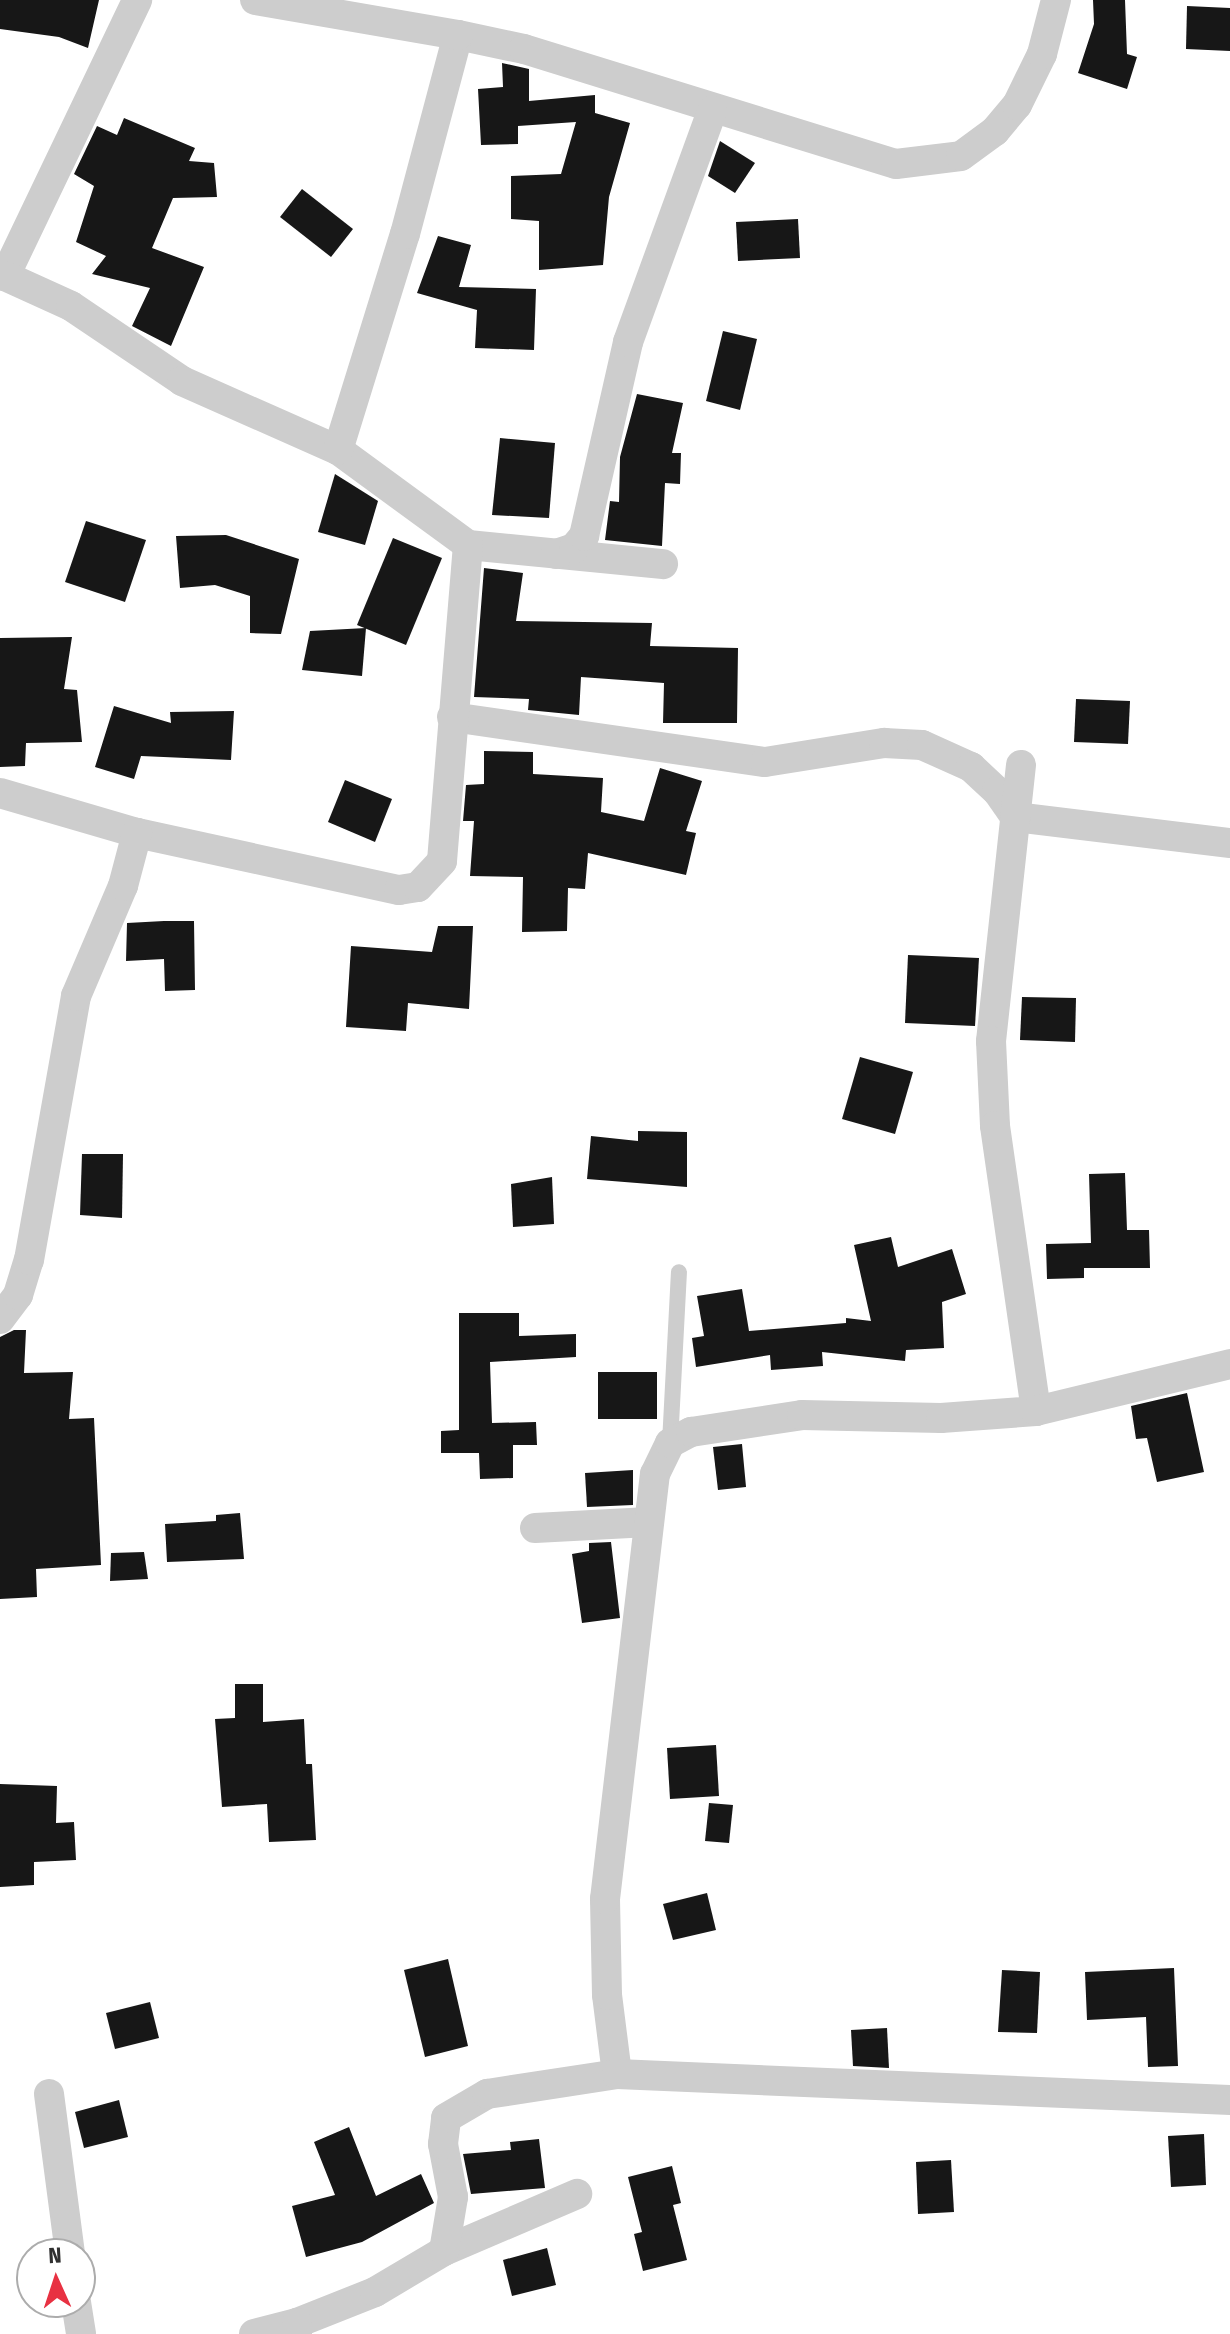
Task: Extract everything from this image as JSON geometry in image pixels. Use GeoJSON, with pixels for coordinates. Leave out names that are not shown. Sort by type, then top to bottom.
{"type":"FeatureCollection","features":[{"type":"Feature","properties":{"kind":"street"},"geometry":{"type":"LineString","coordinates":[[137,0],[2,275],[71,306],[182,381],[338,450],[468,545],[663,564]]}},
{"type":"Feature","properties":{"kind":"street"},"geometry":{"type":"LineString","coordinates":[[255,0],[524,49],[712,111],[896,164],[973,152],[1017,105],[1042,54],[1056,0]]}},
{"type":"Feature","properties":{"kind":"street"},"geometry":{"type":"LineString","coordinates":[[338,450],[405,234],[458,35]]}},
{"type":"Feature","properties":{"kind":"street"},"geometry":{"type":"LineString","coordinates":[[556,554],[574,548],[584,536],[628,342],[712,111]]}},
{"type":"Feature","properties":{"kind":"street"},"geometry":{"type":"LineString","coordinates":[[0,793],[137,833],[399,890],[418,887],[442,861],[468,545]]}},
{"type":"Feature","properties":{"kind":"street"},"geometry":{"type":"LineString","coordinates":[[452,717],[765,762],[884,743],[922,745],[971,767],[997,791],[1015,817],[1230,843]]}},
{"type":"Feature","properties":{"kind":"street"},"geometry":{"type":"LineString","coordinates":[[1021,765],[991,1041],[995,1126],[1036,1411]]}},
{"type":"Feature","properties":{"kind":"street"},"geometry":{"type":"LineString","coordinates":[[0,1319],[12,1308],[29,1260],[76,996],[123,886],[137,833]]}},
{"type":"Feature","properties":{"kind":"street"},"geometry":{"type":"LineString","coordinates":[[617,2074],[607,1995],[605,1899],[655,1474],[670,1443],[691,1432],[802,1415],[941,1418],[1036,1411],[1230,1364]]}},
{"type":"Feature","properties":{"kind":"street"},"geometry":{"type":"LineString","coordinates":[[535,1528],[649,1522]]}},
{"type":"Feature","properties":{"kind":"street"},"geometry":{"type":"LineString","coordinates":[[444,2251],[453,2197],[442,2131],[452,2110],[487,2094],[617,2074],[1230,2100]]}},
{"type":"Feature","properties":{"kind":"street"},"geometry":{"type":"LineString","coordinates":[[49,2094],[68,2238]]}},
{"type":"Feature","properties":{"kind":"street"},"geometry":{"type":"LineString","coordinates":[[254,2334],[297,2329],[375,2292],[444,2251],[577,2194]]}},
{"type":"Feature","properties":{"kind":"lane"},"geometry":{"type":"LineString","coordinates":[[670,1443],[679,1272]]}},
{"type":"Feature","properties":{"kind":"building"},"geometry":{"type":"Polygon","coordinates":[[[0,0],[99,0],[88,48],[59,37],[0,29],[0,0]]]}},
{"type":"Feature","properties":{"kind":"building"},"geometry":{"type":"Polygon","coordinates":[[[1093,0],[1125,0],[1127,54],[1137,57],[1127,89],[1078,73],[1094,24],[1093,0]]]}},
{"type":"Feature","properties":{"kind":"building"},"geometry":{"type":"Polygon","coordinates":[[[1187,6],[1230,8],[1230,51],[1186,49],[1187,6]]]}},
{"type":"Feature","properties":{"kind":"building"},"geometry":{"type":"Polygon","coordinates":[[[502,63],[529,69],[529,101],[595,95],[595,113],[630,123],[609,197],[603,265],[539,270],[539,221],[511,219],[511,176],[561,174],[576,122],[518,126],[518,144],[481,145],[478,89],[503,87],[502,63]]]}},
{"type":"Feature","properties":{"kind":"building"},"geometry":{"type":"Polygon","coordinates":[[[124,118],[195,148],[189,161],[214,163],[217,197],[173,198],[152,248],[204,267],[171,346],[132,326],[150,288],[92,274],[106,256],[76,242],[94,186],[74,174],[97,126],[117,135],[124,118]]]}},
{"type":"Feature","properties":{"kind":"building"},"geometry":{"type":"Polygon","coordinates":[[[720,141],[755,163],[735,193],[708,176],[720,141]]]}},
{"type":"Feature","properties":{"kind":"building"},"geometry":{"type":"Polygon","coordinates":[[[302,189],[353,229],[331,257],[280,217],[302,189]]]}},
{"type":"Feature","properties":{"kind":"building"},"geometry":{"type":"Polygon","coordinates":[[[798,219],[800,258],[738,261],[736,222],[798,219]]]}},
{"type":"Feature","properties":{"kind":"building"},"geometry":{"type":"Polygon","coordinates":[[[438,236],[471,245],[459,287],[536,289],[534,350],[475,348],[477,310],[417,293],[438,236]]]}},
{"type":"Feature","properties":{"kind":"building"},"geometry":{"type":"Polygon","coordinates":[[[723,331],[757,339],[740,410],[706,401],[723,331]]]}},
{"type":"Feature","properties":{"kind":"building"},"geometry":{"type":"Polygon","coordinates":[[[637,394],[683,403],[672,453],[681,453],[680,484],[665,483],[662,546],[605,540],[610,501],[619,502],[620,457],[637,394]]]}},
{"type":"Feature","properties":{"kind":"building"},"geometry":{"type":"Polygon","coordinates":[[[500,438],[555,443],[549,518],[492,515],[500,438]]]}},
{"type":"Feature","properties":{"kind":"building"},"geometry":{"type":"Polygon","coordinates":[[[335,474],[378,501],[365,545],[318,532],[335,474]]]}},
{"type":"Feature","properties":{"kind":"building"},"geometry":{"type":"Polygon","coordinates":[[[86,521],[146,540],[125,602],[65,582],[86,521]]]}},
{"type":"Feature","properties":{"kind":"building"},"geometry":{"type":"Polygon","coordinates":[[[226,535],[299,559],[281,634],[250,633],[250,596],[215,585],[180,588],[176,536],[226,535]]]}},
{"type":"Feature","properties":{"kind":"building"},"geometry":{"type":"Polygon","coordinates":[[[393,538],[442,558],[406,645],[357,625],[393,538]]]}},
{"type":"Feature","properties":{"kind":"building"},"geometry":{"type":"Polygon","coordinates":[[[484,568],[523,573],[516,621],[652,623],[650,646],[738,648],[737,723],[663,723],[664,683],[581,677],[579,715],[528,710],[529,699],[474,697],[484,568]]]}},
{"type":"Feature","properties":{"kind":"building"},"geometry":{"type":"Polygon","coordinates":[[[366,628],[362,676],[302,670],[310,631],[366,628]]]}},
{"type":"Feature","properties":{"kind":"building"},"geometry":{"type":"Polygon","coordinates":[[[72,637],[64,689],[77,690],[82,742],[26,743],[25,766],[0,767],[0,638],[72,637]]]}},
{"type":"Feature","properties":{"kind":"building"},"geometry":{"type":"Polygon","coordinates":[[[1076,699],[1130,701],[1128,744],[1074,742],[1076,699]]]}},
{"type":"Feature","properties":{"kind":"building"},"geometry":{"type":"Polygon","coordinates":[[[114,706],[171,723],[170,712],[234,711],[231,760],[141,756],[134,779],[95,767],[114,706]]]}},
{"type":"Feature","properties":{"kind":"building"},"geometry":{"type":"Polygon","coordinates":[[[484,751],[533,752],[533,774],[603,778],[601,812],[644,821],[660,768],[702,781],[686,831],[696,833],[686,875],[588,853],[585,889],[568,888],[567,931],[522,932],[523,877],[470,876],[474,821],[463,821],[466,785],[484,784],[484,751]]]}},
{"type":"Feature","properties":{"kind":"building"},"geometry":{"type":"Polygon","coordinates":[[[345,780],[392,799],[375,842],[328,822],[345,780]]]}},
{"type":"Feature","properties":{"kind":"building"},"geometry":{"type":"Polygon","coordinates":[[[194,921],[195,990],[165,991],[164,959],[126,961],[127,923],[194,921]]]}},
{"type":"Feature","properties":{"kind":"building"},"geometry":{"type":"Polygon","coordinates":[[[438,926],[473,926],[469,1009],[408,1003],[406,1031],[346,1027],[351,946],[432,952],[438,926]]]}},
{"type":"Feature","properties":{"kind":"building"},"geometry":{"type":"Polygon","coordinates":[[[908,955],[979,958],[975,1026],[905,1023],[908,955]]]}},
{"type":"Feature","properties":{"kind":"building"},"geometry":{"type":"Polygon","coordinates":[[[1022,997],[1076,998],[1075,1042],[1020,1040],[1022,997]]]}},
{"type":"Feature","properties":{"kind":"building"},"geometry":{"type":"Polygon","coordinates":[[[860,1057],[913,1072],[895,1134],[842,1119],[860,1057]]]}},
{"type":"Feature","properties":{"kind":"building"},"geometry":{"type":"Polygon","coordinates":[[[638,1131],[687,1132],[687,1187],[587,1179],[591,1136],[638,1141],[638,1131]]]}},
{"type":"Feature","properties":{"kind":"building"},"geometry":{"type":"Polygon","coordinates":[[[82,1154],[123,1154],[122,1218],[80,1215],[82,1154]]]}},
{"type":"Feature","properties":{"kind":"building"},"geometry":{"type":"Polygon","coordinates":[[[1125,1173],[1127,1230],[1149,1230],[1150,1268],[1084,1268],[1084,1278],[1047,1279],[1046,1244],[1091,1243],[1089,1174],[1125,1173]]]}},
{"type":"Feature","properties":{"kind":"building"},"geometry":{"type":"Polygon","coordinates":[[[552,1177],[554,1224],[513,1227],[511,1184],[552,1177]]]}},
{"type":"Feature","properties":{"kind":"building"},"geometry":{"type":"Polygon","coordinates":[[[891,1237],[898,1267],[952,1249],[966,1294],[942,1302],[944,1348],[906,1350],[905,1361],[822,1352],[823,1366],[771,1370],[770,1355],[696,1367],[692,1338],[704,1336],[697,1296],[742,1289],[749,1331],[846,1323],[846,1318],[871,1321],[854,1245],[891,1237]]]}},
{"type":"Feature","properties":{"kind":"building"},"geometry":{"type":"Polygon","coordinates":[[[459,1313],[519,1313],[519,1336],[576,1334],[576,1357],[490,1362],[492,1423],[536,1422],[537,1445],[513,1445],[513,1478],[480,1479],[479,1453],[441,1453],[441,1431],[459,1430],[459,1313]]]}},
{"type":"Feature","properties":{"kind":"building"},"geometry":{"type":"Polygon","coordinates":[[[14,1330],[26,1330],[24,1373],[73,1372],[69,1419],[94,1418],[101,1565],[36,1569],[37,1597],[0,1599],[0,1337],[14,1330]]]}},
{"type":"Feature","properties":{"kind":"building"},"geometry":{"type":"Polygon","coordinates":[[[598,1372],[657,1372],[657,1419],[598,1419],[598,1372]]]}},
{"type":"Feature","properties":{"kind":"building"},"geometry":{"type":"Polygon","coordinates":[[[1187,1393],[1204,1472],[1157,1482],[1147,1438],[1136,1439],[1131,1406],[1187,1393]]]}},
{"type":"Feature","properties":{"kind":"building"},"geometry":{"type":"Polygon","coordinates":[[[742,1444],[746,1487],[718,1490],[713,1447],[742,1444]]]}},
{"type":"Feature","properties":{"kind":"building"},"geometry":{"type":"Polygon","coordinates":[[[633,1470],[633,1505],[587,1507],[585,1473],[633,1470]]]}},
{"type":"Feature","properties":{"kind":"building"},"geometry":{"type":"Polygon","coordinates":[[[240,1513],[244,1559],[167,1562],[165,1524],[216,1521],[216,1515],[240,1513]]]}},
{"type":"Feature","properties":{"kind":"building"},"geometry":{"type":"Polygon","coordinates":[[[611,1542],[620,1618],[582,1623],[572,1554],[589,1551],[589,1543],[611,1542]]]}},
{"type":"Feature","properties":{"kind":"building"},"geometry":{"type":"Polygon","coordinates":[[[144,1552],[148,1579],[110,1581],[111,1553],[144,1552]]]}},
{"type":"Feature","properties":{"kind":"building"},"geometry":{"type":"Polygon","coordinates":[[[235,1684],[263,1684],[263,1722],[304,1719],[306,1764],[312,1764],[316,1840],[269,1842],[267,1804],[222,1807],[215,1719],[235,1718],[235,1684]]]}},
{"type":"Feature","properties":{"kind":"building"},"geometry":{"type":"Polygon","coordinates":[[[716,1745],[719,1796],[670,1799],[667,1748],[716,1745]]]}},
{"type":"Feature","properties":{"kind":"building"},"geometry":{"type":"Polygon","coordinates":[[[0,1784],[57,1786],[56,1823],[74,1822],[76,1860],[34,1862],[34,1885],[0,1887],[0,1784]]]}},
{"type":"Feature","properties":{"kind":"building"},"geometry":{"type":"Polygon","coordinates":[[[709,1803],[733,1805],[729,1843],[705,1841],[709,1803]]]}},
{"type":"Feature","properties":{"kind":"building"},"geometry":{"type":"Polygon","coordinates":[[[707,1893],[716,1930],[673,1940],[663,1904],[707,1893]]]}},
{"type":"Feature","properties":{"kind":"building"},"geometry":{"type":"Polygon","coordinates":[[[448,1959],[468,2046],[425,2057],[404,1970],[448,1959]]]}},
{"type":"Feature","properties":{"kind":"building"},"geometry":{"type":"Polygon","coordinates":[[[1174,1968],[1178,2066],[1148,2067],[1146,2017],[1087,2020],[1085,1972],[1174,1968]]]}},
{"type":"Feature","properties":{"kind":"building"},"geometry":{"type":"Polygon","coordinates":[[[1002,1970],[1040,1972],[1037,2033],[998,2032],[1002,1970]]]}},
{"type":"Feature","properties":{"kind":"building"},"geometry":{"type":"Polygon","coordinates":[[[150,2002],[159,2038],[115,2049],[106,2013],[150,2002]]]}},
{"type":"Feature","properties":{"kind":"building"},"geometry":{"type":"Polygon","coordinates":[[[887,2028],[889,2068],[853,2066],[851,2030],[887,2028]]]}},
{"type":"Feature","properties":{"kind":"building"},"geometry":{"type":"Polygon","coordinates":[[[119,2100],[128,2137],[84,2148],[75,2112],[119,2100]]]}},
{"type":"Feature","properties":{"kind":"building"},"geometry":{"type":"Polygon","coordinates":[[[349,2127],[376,2196],[421,2174],[434,2203],[362,2242],[306,2257],[292,2206],[335,2195],[314,2142],[349,2127]]]}},
{"type":"Feature","properties":{"kind":"building"},"geometry":{"type":"Polygon","coordinates":[[[1204,2134],[1206,2185],[1171,2187],[1168,2136],[1204,2134]]]}},
{"type":"Feature","properties":{"kind":"building"},"geometry":{"type":"Polygon","coordinates":[[[539,2139],[545,2188],[471,2194],[463,2154],[511,2150],[510,2142],[539,2139]]]}},
{"type":"Feature","properties":{"kind":"building"},"geometry":{"type":"Polygon","coordinates":[[[951,2160],[954,2212],[918,2214],[916,2162],[951,2160]]]}},
{"type":"Feature","properties":{"kind":"building"},"geometry":{"type":"Polygon","coordinates":[[[672,2166],[681,2203],[673,2205],[687,2260],[643,2271],[634,2234],[642,2232],[628,2177],[672,2166]]]}},
{"type":"Feature","properties":{"kind":"building"},"geometry":{"type":"Polygon","coordinates":[[[547,2248],[556,2285],[512,2296],[503,2260],[547,2248]]]}}]}
